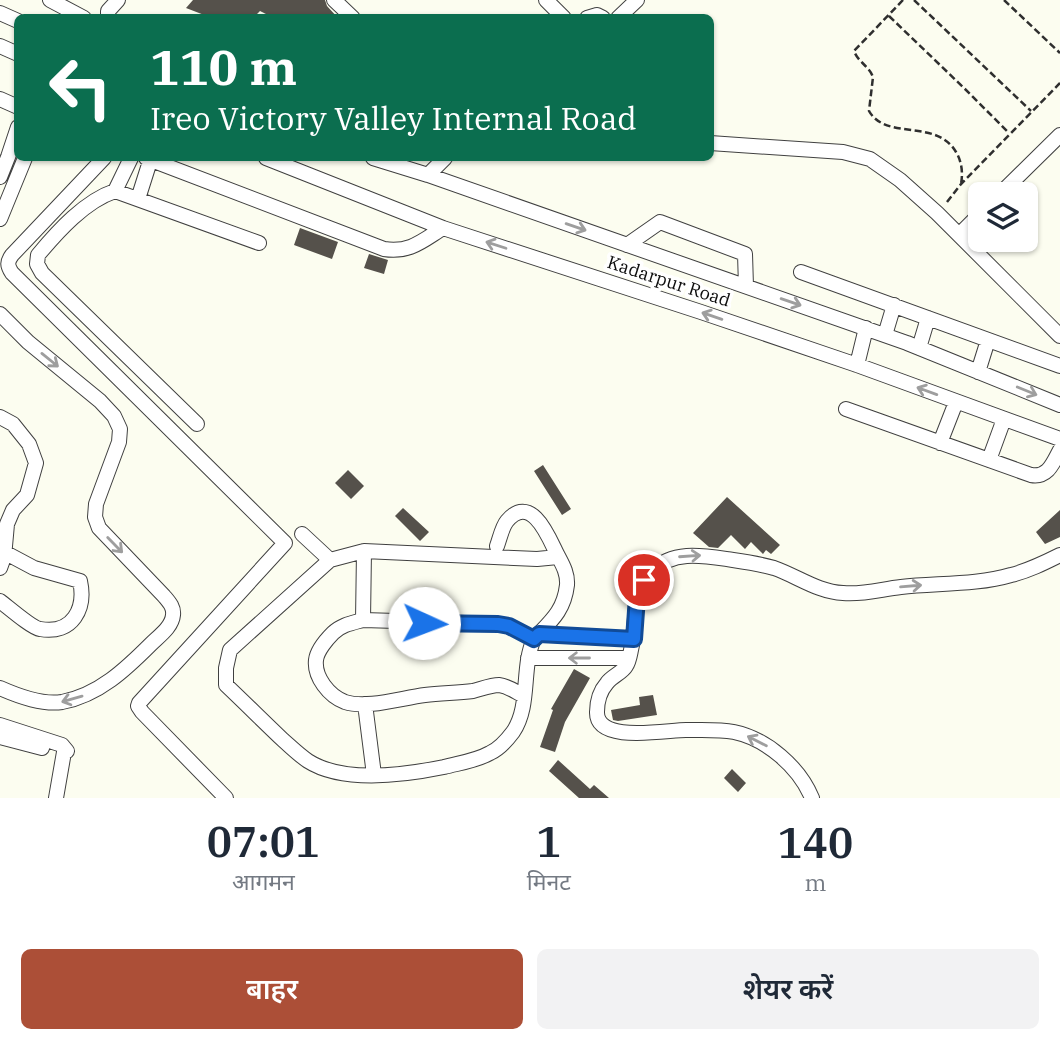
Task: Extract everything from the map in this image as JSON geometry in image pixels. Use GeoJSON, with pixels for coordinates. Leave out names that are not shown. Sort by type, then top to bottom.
{"type":"FeatureCollection","features":[{"type":"Feature","properties":{"kind":"street"},"geometry":{"type":"LineString","coordinates":[[50,0],[76,14]]}},
{"type":"Feature","properties":{"kind":"street"},"geometry":{"type":"LineString","coordinates":[[108,14],[118,0]]}},
{"type":"Feature","properties":{"kind":"street"},"geometry":{"type":"LineString","coordinates":[[334,0],[349,14]]}},
{"type":"Feature","properties":{"kind":"street"},"geometry":{"type":"LineString","coordinates":[[622,14],[637,0]]}},
{"type":"Feature","properties":{"kind":"street"},"geometry":{"type":"LineString","coordinates":[[1012,182],[1060,135]]}},
{"type":"Feature","properties":{"kind":"street"},"geometry":{"type":"LineString","coordinates":[[714,143],[843,152],[870,159],[900,180],[937,213],[1060,336]]}},
{"type":"Feature","properties":{"kind":"street"},"geometry":{"type":"LineString","coordinates":[[0,177],[14,150]]}},
{"type":"Feature","properties":{"kind":"street"},"geometry":{"type":"LineString","coordinates":[[0,219],[5,191],[23,161]]}},
{"type":"Feature","properties":{"kind":"street"},"geometry":{"type":"LineString","coordinates":[[101,161],[12,255],[8,266],[12,273],[285,543],[138,706],[226,798]]}},
{"type":"Feature","properties":{"kind":"street"},"geometry":{"type":"LineString","coordinates":[[115,191],[130,161]]}},
{"type":"Feature","properties":{"kind":"street"},"geometry":{"type":"LineString","coordinates":[[138,199],[148,161]]}},
{"type":"Feature","properties":{"kind":"street"},"geometry":{"type":"LineString","coordinates":[[157,161],[384,248],[405,250],[443,228]]}},
{"type":"Feature","properties":{"kind":"street","name":"Kadarpur Road"},"geometry":{"type":"LineString","coordinates":[[275,161],[443,228],[857,365],[1060,439]]}},
{"type":"Feature","properties":{"kind":"street","name":"Kadarpur Road"},"geometry":{"type":"LineString","coordinates":[[382,161],[866,328],[1060,405]]}},
{"type":"Feature","properties":{"kind":"street"},"geometry":{"type":"LineString","coordinates":[[408,170],[416,161]]}},
{"type":"Feature","properties":{"kind":"street"},"geometry":{"type":"LineString","coordinates":[[428,175],[441,161]]}},
{"type":"Feature","properties":{"kind":"street"},"geometry":{"type":"LineString","coordinates":[[197,424],[42,273],[37,264],[38,255],[88,204],[115,191],[259,243]]}},
{"type":"Feature","properties":{"kind":"street"},"geometry":{"type":"LineString","coordinates":[[627,245],[660,222],[745,254],[746,286]]}},
{"type":"Feature","properties":{"kind":"street"},"geometry":{"type":"LineString","coordinates":[[959,235],[968,226]]}},
{"type":"Feature","properties":{"kind":"street"},"geometry":{"type":"LineString","coordinates":[[801,272],[1060,366]]}},
{"type":"Feature","properties":{"kind":"street"},"geometry":{"type":"LineString","coordinates":[[885,335],[894,305]]}},
{"type":"Feature","properties":{"kind":"street"},"geometry":{"type":"LineString","coordinates":[[0,314],[28,342],[100,401],[114,416],[120,429],[119,442],[96,504],[95,517],[99,528],[171,604],[174,612],[172,622],[164,632],[124,671],[84,695],[61,702],[39,701],[0,688]]}},
{"type":"Feature","properties":{"kind":"street"},"geometry":{"type":"LineString","coordinates":[[919,348],[928,318]]}},
{"type":"Feature","properties":{"kind":"street"},"geometry":{"type":"LineString","coordinates":[[857,365],[866,328]]}},
{"type":"Feature","properties":{"kind":"street"},"geometry":{"type":"LineString","coordinates":[[978,372],[988,340]]}},
{"type":"Feature","properties":{"kind":"street"},"geometry":{"type":"LineString","coordinates":[[940,443],[956,402]]}},
{"type":"Feature","properties":{"kind":"street"},"geometry":{"type":"LineString","coordinates":[[846,409],[1038,476],[1050,468],[1060,450]]}},
{"type":"Feature","properties":{"kind":"street"},"geometry":{"type":"LineString","coordinates":[[0,417],[13,424],[29,444],[36,463],[27,495],[13,510],[7,524],[0,568]]}},
{"type":"Feature","properties":{"kind":"street"},"geometry":{"type":"LineString","coordinates":[[989,460],[1004,419]]}},
{"type":"Feature","properties":{"kind":"street"},"geometry":{"type":"LineString","coordinates":[[497,545],[506,522],[513,516],[522,512],[534,516],[546,531],[564,566],[567,584],[562,604],[554,619],[537,636],[528,658],[518,724],[504,743],[487,755],[421,772],[390,776],[363,776],[339,772],[308,761],[226,685],[230,650],[330,560],[364,551],[558,557]]}},
{"type":"Feature","properties":{"kind":"street"},"geometry":{"type":"LineString","coordinates":[[302,534],[330,560]]}},
{"type":"Feature","properties":{"kind":"street"},"geometry":{"type":"LineString","coordinates":[[363,620],[364,551]]}},
{"type":"Feature","properties":{"kind":"street"},"geometry":{"type":"LineString","coordinates":[[0,601],[38,629],[61,629],[77,617],[83,595],[80,581],[34,568],[4,552]]}},
{"type":"Feature","properties":{"kind":"street"},"geometry":{"type":"LineString","coordinates":[[812,798],[792,768],[771,749],[746,736],[732,732],[685,730],[635,734],[604,727],[596,716],[604,685],[627,665],[634,639],[637,597],[640,586],[652,571],[662,563],[684,556],[700,555],[759,564],[828,591],[855,594],[1002,577],[1025,571],[1060,555]]}},
{"type":"Feature","properties":{"kind":"street"},"geometry":{"type":"LineString","coordinates":[[524,696],[508,687],[497,685],[471,691],[366,704],[347,702],[334,695],[320,680],[316,661],[318,653],[332,634],[341,627],[363,620],[498,624],[537,636],[634,639]]}},
{"type":"Feature","properties":{"kind":"street"},"geometry":{"type":"LineString","coordinates":[[528,658],[629,658]]}},
{"type":"Feature","properties":{"kind":"street"},"geometry":{"type":"LineString","coordinates":[[366,704],[374,775]]}},
{"type":"Feature","properties":{"kind":"street"},"geometry":{"type":"LineString","coordinates":[[0,725],[62,745],[66,751],[56,798]]}},
{"type":"Feature","properties":{"kind":"street"},"geometry":{"type":"LineString","coordinates":[[0,737],[64,752]]}},
{"type":"Feature","properties":{"kind":"path"},"geometry":{"type":"LineString","coordinates":[[903,0],[854,51],[873,77],[869,111],[878,122],[936,134],[947,141],[960,161],[961,184]]}},
{"type":"Feature","properties":{"kind":"path"},"geometry":{"type":"LineString","coordinates":[[914,0],[1032,112]]}},
{"type":"Feature","properties":{"kind":"path"},"geometry":{"type":"LineString","coordinates":[[1004,0],[1060,53]]}},
{"type":"Feature","properties":{"kind":"path"},"geometry":{"type":"LineString","coordinates":[[889,16],[1010,134]]}},
{"type":"Feature","properties":{"kind":"path"},"geometry":{"type":"LineString","coordinates":[[937,213],[961,184],[1060,83]]}},
{"type":"Feature","properties":{"kind":"building"},"geometry":{"type":"Polygon","coordinates":[[[193,0],[325,0],[334,14],[266,14],[260,11],[257,14],[202,14],[186,8],[193,0]]]}},
{"type":"Feature","properties":{"kind":"building"},"geometry":{"type":"Polygon","coordinates":[[[300,228],[338,242],[332,259],[294,245],[300,228]]]}},
{"type":"Feature","properties":{"kind":"building"},"geometry":{"type":"Polygon","coordinates":[[[369,254],[388,260],[384,274],[364,268],[369,254]]]}},
{"type":"Feature","properties":{"kind":"building"},"geometry":{"type":"Polygon","coordinates":[[[543,465],[571,509],[562,515],[534,471],[543,465]]]}},
{"type":"Feature","properties":{"kind":"building"},"geometry":{"type":"Polygon","coordinates":[[[348,470],[364,486],[351,499],[335,483],[348,470]]]}},
{"type":"Feature","properties":{"kind":"building"},"geometry":{"type":"Polygon","coordinates":[[[727,497],[780,545],[771,554],[766,550],[763,554],[751,542],[745,549],[731,535],[718,548],[709,547],[693,533],[727,497]]]}},
{"type":"Feature","properties":{"kind":"building"},"geometry":{"type":"Polygon","coordinates":[[[403,508],[429,532],[420,541],[395,516],[403,508]]]}},
{"type":"Feature","properties":{"kind":"building"},"geometry":{"type":"Polygon","coordinates":[[[1060,510],[1060,537],[1045,544],[1036,532],[1060,510]]]}},
{"type":"Feature","properties":{"kind":"building"},"geometry":{"type":"Polygon","coordinates":[[[574,669],[590,678],[565,722],[555,752],[540,747],[553,710],[551,709],[574,669]]]}},
{"type":"Feature","properties":{"kind":"building"},"geometry":{"type":"Polygon","coordinates":[[[653,695],[657,715],[613,720],[611,710],[640,705],[639,697],[653,695]]]}},
{"type":"Feature","properties":{"kind":"building"},"geometry":{"type":"Polygon","coordinates":[[[558,760],[590,789],[594,785],[609,798],[579,798],[549,771],[558,760]]]}},
{"type":"Feature","properties":{"kind":"building"},"geometry":{"type":"Polygon","coordinates":[[[732,769],[746,783],[738,792],[724,778],[732,769]]]}},
{"type":"Feature","properties":{"kind":"route"},"geometry":{"type":"LineString","coordinates":[[424,623],[498,624],[509,626],[534,639],[539,634],[634,639],[637,597],[644,580]]}}]}
